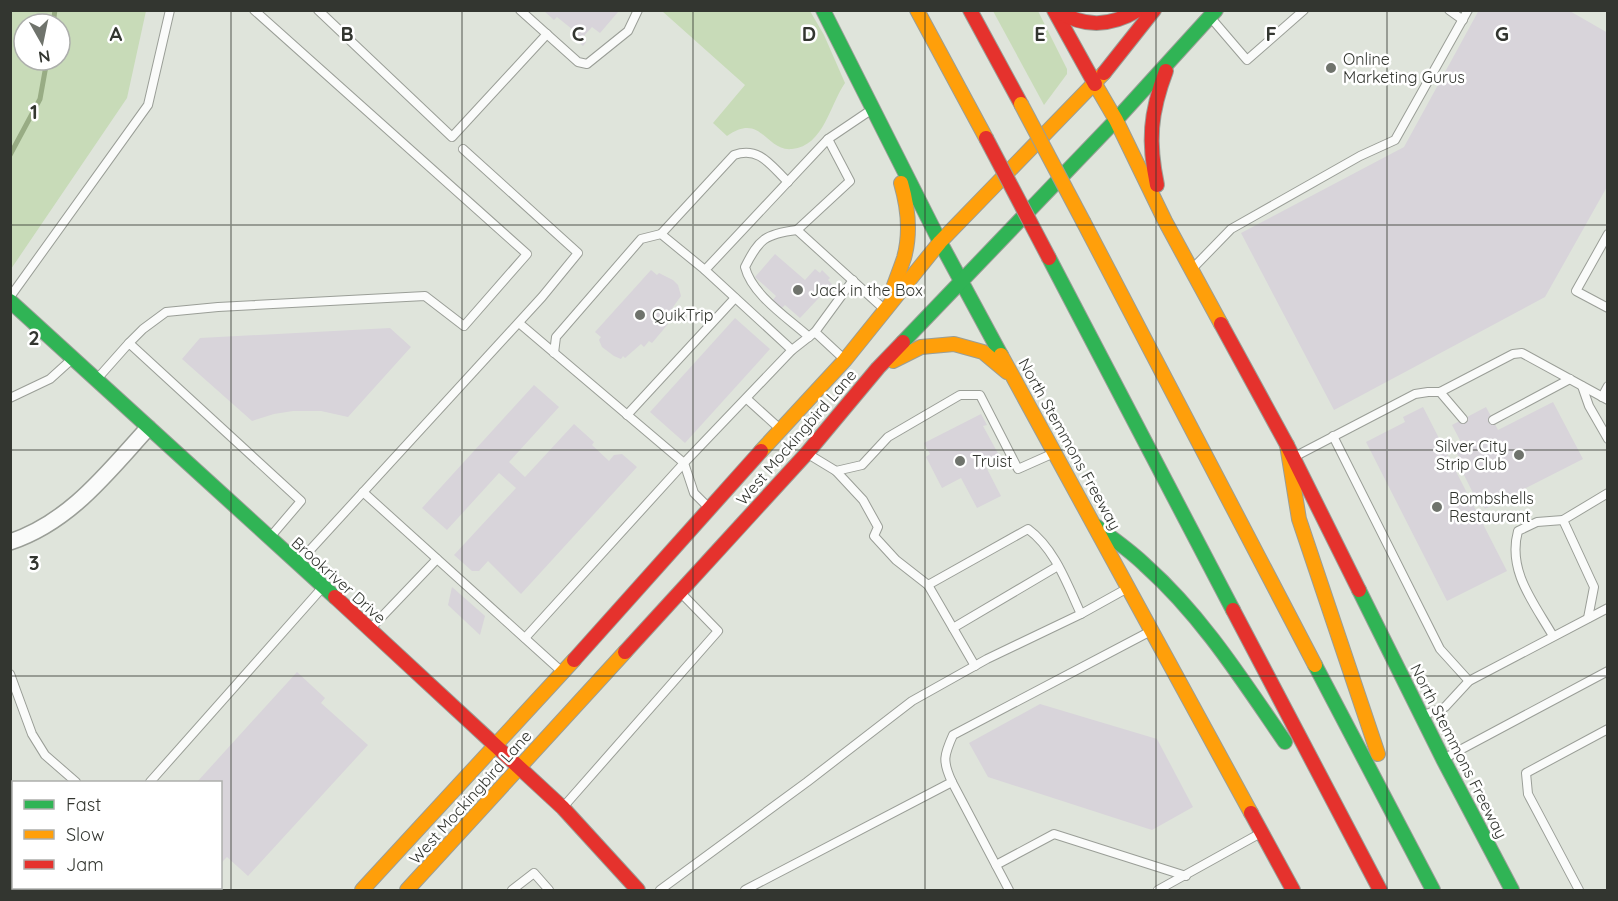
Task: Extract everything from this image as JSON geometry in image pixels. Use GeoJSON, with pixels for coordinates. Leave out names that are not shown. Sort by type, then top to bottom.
{"type":"FeatureCollection","features":[{"type":"Feature","properties":{"kind":"main road","name":"North Stemmons Freeway"},"geometry":{"type":"LineString","coordinates":[[823,10],[940,243],[1262,832],[1289,889]]}},
{"type":"Feature","properties":{"kind":"main road"},"geometry":{"type":"LineString","coordinates":[[916,10],[986,138],[1380,891]]}},
{"type":"Feature","properties":{"kind":"main road"},"geometry":{"type":"LineString","coordinates":[[970,10],[1084,223],[1433,891]]}},
{"type":"Feature","properties":{"kind":"main road","name":"North Stemmons Freeway"},"geometry":{"type":"LineString","coordinates":[[1055,10],[1116,120],[1165,221],[1290,451],[1443,759],[1512,891]]}},
{"type":"Feature","properties":{"kind":"main road"},"geometry":{"type":"LineString","coordinates":[[1055,10],[1068,20],[1090,24],[1111,23],[1138,10]]}},
{"type":"Feature","properties":{"kind":"main road","name":"West Mockingbird Lane"},"geometry":{"type":"LineString","coordinates":[[407,891],[680,592],[793,441],[845,360],[886,308],[940,243],[1095,84],[1154,10]]}},
{"type":"Feature","properties":{"kind":"main road","name":"West Mockingbird Lane"},"geometry":{"type":"LineString","coordinates":[[362,891],[497,745],[709,508],[793,441],[878,368],[1116,120],[1209,13]]}},
{"type":"Feature","properties":{"kind":"main road"},"geometry":{"type":"LineString","coordinates":[[1165,221],[1150,152],[1151,118],[1162,83],[1178,50]]}},
{"type":"Feature","properties":{"kind":"main road"},"geometry":{"type":"LineString","coordinates":[[886,308],[904,255],[909,218],[888,138]]}},
{"type":"Feature","properties":{"kind":"main road","name":"Brookriver Drive"},"geometry":{"type":"LineString","coordinates":[[10,301],[497,745],[563,808],[639,891]]}},
{"type":"Feature","properties":{"kind":"main road"},"geometry":{"type":"LineString","coordinates":[[878,368],[921,347],[954,344],[983,352],[1013,376]]}},
{"type":"Feature","properties":{"kind":"main road"},"geometry":{"type":"LineString","coordinates":[[1290,451],[1299,519],[1339,643],[1410,847]]}},
{"type":"Feature","properties":{"kind":"main road"},"geometry":{"type":"LineString","coordinates":[[1096,526],[1153,572],[1193,616],[1230,663],[1353,840]]}},
{"type":"Feature","properties":{"kind":"street"},"geometry":{"type":"LineString","coordinates":[[10,542],[66,514],[87,495],[148,428]]}},
{"type":"Feature","properties":{"kind":"lane"},"geometry":{"type":"LineString","coordinates":[[10,297],[148,105],[170,10]]}},
{"type":"Feature","properties":{"kind":"lane"},"geometry":{"type":"LineString","coordinates":[[95,380],[143,329],[166,312],[425,296],[464,326],[527,254],[254,10]]}},
{"type":"Feature","properties":{"kind":"lane"},"geometry":{"type":"LineString","coordinates":[[318,10],[452,137],[547,34]]}},
{"type":"Feature","properties":{"kind":"lane"},"geometry":{"type":"LineString","coordinates":[[520,10],[578,62],[587,64],[628,31],[638,10]]}},
{"type":"Feature","properties":{"kind":"lane"},"geometry":{"type":"LineString","coordinates":[[1209,13],[1247,60],[1304,10]]}},
{"type":"Feature","properties":{"kind":"lane"},"geometry":{"type":"LineString","coordinates":[[1449,10],[1463,20]]}},
{"type":"Feature","properties":{"kind":"lane"},"geometry":{"type":"LineString","coordinates":[[1192,270],[1232,229],[1360,156],[1395,140],[1468,10]]}},
{"type":"Feature","properties":{"kind":"lane"},"geometry":{"type":"LineString","coordinates":[[705,270],[828,139],[873,109]]}},
{"type":"Feature","properties":{"kind":"lane"},"geometry":{"type":"LineString","coordinates":[[828,139],[850,181],[797,230],[774,233],[755,247],[745,267],[748,279],[759,293],[845,360]]}},
{"type":"Feature","properties":{"kind":"lane"},"geometry":{"type":"LineString","coordinates":[[297,564],[519,323],[578,253],[462,149]]}},
{"type":"Feature","properties":{"kind":"lane"},"geometry":{"type":"LineString","coordinates":[[554,353],[556,337],[641,239],[661,234],[734,155],[746,151],[758,153],[788,182]]}},
{"type":"Feature","properties":{"kind":"lane"},"geometry":{"type":"LineString","coordinates":[[797,230],[886,308]]}},
{"type":"Feature","properties":{"kind":"lane"},"geometry":{"type":"LineString","coordinates":[[661,234],[705,270],[792,350]]}},
{"type":"Feature","properties":{"kind":"lane"},"geometry":{"type":"LineString","coordinates":[[1608,234],[1576,291],[1608,308]]}},
{"type":"Feature","properties":{"kind":"lane"},"geometry":{"type":"LineString","coordinates":[[525,638],[684,464],[792,350],[812,335],[853,280]]}},
{"type":"Feature","properties":{"kind":"lane"},"geometry":{"type":"LineString","coordinates":[[627,415],[735,298]]}},
{"type":"Feature","properties":{"kind":"lane"},"geometry":{"type":"LineString","coordinates":[[519,323],[684,464],[694,493],[709,508]]}},
{"type":"Feature","properties":{"kind":"lane"},"geometry":{"type":"LineString","coordinates":[[129,343],[301,501],[269,539]]}},
{"type":"Feature","properties":{"kind":"lane"},"geometry":{"type":"LineString","coordinates":[[1290,451],[1333,435],[1415,394],[1440,392],[1513,354],[1522,353],[1605,398],[1608,386]]}},
{"type":"Feature","properties":{"kind":"lane"},"geometry":{"type":"LineString","coordinates":[[10,398],[50,379],[73,359]]}},
{"type":"Feature","properties":{"kind":"lane"},"geometry":{"type":"LineString","coordinates":[[1493,420],[1570,379]]}},
{"type":"Feature","properties":{"kind":"lane"},"geometry":{"type":"LineString","coordinates":[[1582,386],[1589,406],[1608,439]]}},
{"type":"Feature","properties":{"kind":"lane"},"geometry":{"type":"LineString","coordinates":[[1440,392],[1463,419]]}},
{"type":"Feature","properties":{"kind":"lane"},"geometry":{"type":"LineString","coordinates":[[836,471],[862,465],[888,437],[960,395],[980,395],[1018,469],[1055,453]]}},
{"type":"Feature","properties":{"kind":"lane"},"geometry":{"type":"LineString","coordinates":[[747,399],[793,441],[836,471],[863,500],[878,527],[874,536],[896,560],[928,585],[975,666]]}},
{"type":"Feature","properties":{"kind":"lane"},"geometry":{"type":"LineString","coordinates":[[1333,435],[1440,649],[1469,681]]}},
{"type":"Feature","properties":{"kind":"lane"},"geometry":{"type":"LineString","coordinates":[[363,492],[562,672]]}},
{"type":"Feature","properties":{"kind":"lane"},"geometry":{"type":"LineString","coordinates":[[1552,636],[1516,568],[1515,544],[1518,531],[1537,522],[1563,520],[1608,493]]}},
{"type":"Feature","properties":{"kind":"lane"},"geometry":{"type":"LineString","coordinates":[[1563,520],[1594,587],[1588,618]]}},
{"type":"Feature","properties":{"kind":"lane"},"geometry":{"type":"LineString","coordinates":[[928,585],[1028,529],[1041,539],[1058,566],[1081,614]]}},
{"type":"Feature","properties":{"kind":"lane"},"geometry":{"type":"LineString","coordinates":[[369,629],[437,559]]}},
{"type":"Feature","properties":{"kind":"lane"},"geometry":{"type":"LineString","coordinates":[[953,628],[1058,566]]}},
{"type":"Feature","properties":{"kind":"lane"},"geometry":{"type":"LineString","coordinates":[[152,781],[323,587]]}},
{"type":"Feature","properties":{"kind":"lane"},"geometry":{"type":"LineString","coordinates":[[660,891],[912,701],[1129,587]]}},
{"type":"Feature","properties":{"kind":"lane"},"geometry":{"type":"LineString","coordinates":[[563,808],[718,631],[680,592]]}},
{"type":"Feature","properties":{"kind":"lane"},"geometry":{"type":"LineString","coordinates":[[1423,716],[1445,707],[1469,681],[1608,608]]}},
{"type":"Feature","properties":{"kind":"lane"},"geometry":{"type":"LineString","coordinates":[[1010,891],[944,765],[945,752],[953,735],[1152,630]]}},
{"type":"Feature","properties":{"kind":"lane"},"geometry":{"type":"LineString","coordinates":[[1443,759],[1608,671]]}},
{"type":"Feature","properties":{"kind":"lane"},"geometry":{"type":"LineString","coordinates":[[10,674],[32,734],[45,755],[74,781]]}},
{"type":"Feature","properties":{"kind":"lane"},"geometry":{"type":"LineString","coordinates":[[1579,891],[1528,794],[1526,773],[1608,729]]}},
{"type":"Feature","properties":{"kind":"lane"},"geometry":{"type":"LineString","coordinates":[[745,891],[952,782]]}},
{"type":"Feature","properties":{"kind":"lane"},"geometry":{"type":"LineString","coordinates":[[1158,891],[1262,832]]}},
{"type":"Feature","properties":{"kind":"lane"},"geometry":{"type":"LineString","coordinates":[[996,865],[1054,834],[1186,876]]}},
{"type":"Feature","properties":{"kind":"lane"},"geometry":{"type":"LineString","coordinates":[[512,891],[534,873],[549,891]]}},
{"type":"Feature","properties":{"kind":"green space"},"geometry":{"type":"Polygon","coordinates":[[[11,10],[146,11],[127,98],[11,269],[11,10]]]}},
{"type":"Feature","properties":{"kind":"green space"},"geometry":{"type":"Polygon","coordinates":[[[662,11],[810,11],[824,35],[845,83],[819,132],[803,146],[792,149],[775,145],[756,130],[748,128],[727,136],[713,123],[745,85],[662,11]]]}},
{"type":"Feature","properties":{"kind":"green space"},"geometry":{"type":"Polygon","coordinates":[[[993,11],[1038,11],[1067,69],[1067,74],[1044,105],[993,11]]]}},
{"type":"Feature","properties":{"kind":"building"},"geometry":{"type":"Polygon","coordinates":[[[543,10],[617,10],[618,12],[600,33],[592,27],[582,38],[586,42],[583,46],[573,37],[577,33],[557,17],[554,20],[543,10]]]}},
{"type":"Feature","properties":{"kind":"building"},"geometry":{"type":"Polygon","coordinates":[[[1479,10],[1568,10],[1608,33],[1608,185],[1545,297],[1334,410],[1241,233],[1404,147],[1479,10]]]}},
{"type":"Feature","properties":{"kind":"building","name":"Jack in the Box"},"geometry":{"type":"Polygon","coordinates":[[[775,254],[805,280],[815,269],[820,273],[822,270],[830,278],[828,280],[832,284],[800,318],[785,305],[781,309],[772,301],[776,296],[755,277],[775,254]]]}},
{"type":"Feature","properties":{"kind":"building","name":"QuikTrip"},"geometry":{"type":"Polygon","coordinates":[[[651,270],[657,275],[659,273],[673,280],[678,285],[681,296],[668,314],[671,316],[666,322],[668,324],[652,343],[649,341],[644,347],[641,344],[621,359],[602,347],[599,340],[601,337],[595,332],[651,270]]]}},
{"type":"Feature","properties":{"kind":"building","name":"QuikTrip"},"geometry":{"type":"Polygon","coordinates":[[[735,318],[770,349],[685,443],[650,412],[735,318]]]}},
{"type":"Feature","properties":{"kind":"building"},"geometry":{"type":"Polygon","coordinates":[[[390,328],[411,347],[348,417],[321,411],[293,411],[252,421],[182,359],[200,338],[390,328]]]}},
{"type":"Feature","properties":{"kind":"building"},"geometry":{"type":"Polygon","coordinates":[[[534,385],[559,407],[509,462],[525,477],[574,424],[594,442],[592,445],[609,461],[614,455],[622,454],[637,467],[521,594],[488,561],[479,571],[472,571],[454,555],[516,488],[499,473],[447,530],[422,508],[534,385]]]}},
{"type":"Feature","properties":{"kind":"building","name":"Silver City Strip Club"},"geometry":{"type":"Polygon","coordinates":[[[1553,402],[1583,459],[1485,509],[1483,505],[1480,507],[1456,459],[1459,457],[1456,452],[1464,448],[1452,425],[1486,407],[1498,430],[1553,402]]]}},
{"type":"Feature","properties":{"kind":"building","name":"Bombshells Restaurant"},"geometry":{"type":"Polygon","coordinates":[[[1423,407],[1507,571],[1447,601],[1366,442],[1405,422],[1403,417],[1423,407]]]}},
{"type":"Feature","properties":{"kind":"building","name":"Truist"},"geometry":{"type":"Polygon","coordinates":[[[981,414],[987,425],[983,426],[1000,457],[985,465],[1001,496],[977,508],[961,478],[942,488],[926,457],[930,454],[924,443],[981,414]]]}},
{"type":"Feature","properties":{"kind":"building"},"geometry":{"type":"Polygon","coordinates":[[[452,587],[485,616],[480,635],[448,605],[452,587]]]}},
{"type":"Feature","properties":{"kind":"building"},"geometry":{"type":"Polygon","coordinates":[[[297,672],[325,698],[321,703],[368,745],[248,876],[227,857],[222,862],[222,781],[198,781],[297,672]]]}},
{"type":"Feature","properties":{"kind":"building"},"geometry":{"type":"Polygon","coordinates":[[[1040,704],[1157,739],[1193,807],[1152,830],[988,777],[969,743],[1040,704]]]}},
{"type":"Feature","properties":{"kind":"building"},"geometry":{"type":"Polygon","coordinates":[[[11,852],[12,889],[22,890],[10,890],[11,852]]]}},
{"type":"Feature","properties":{"kind":"waterway"},"geometry":{"type":"LineString","coordinates":[[10,155],[40,99],[45,72]]}},
{"type":"Feature","properties":{"kind":"traffic: fast"},"geometry":{"type":"LineString","coordinates":[[823,10],[940,242],[1001,355]]}},
{"type":"Feature","properties":{"kind":"traffic: fast"},"geometry":{"type":"LineString","coordinates":[[903,342],[1116,120],[1216,10]]}},
{"type":"Feature","properties":{"kind":"traffic: fast"},"geometry":{"type":"LineString","coordinates":[[1049,258],[1233,610]]}},
{"type":"Feature","properties":{"kind":"traffic: fast"},"geometry":{"type":"LineString","coordinates":[[10,301],[335,597]]}},
{"type":"Feature","properties":{"kind":"traffic: fast"},"geometry":{"type":"LineString","coordinates":[[1096,526],[1128,550],[1185,606],[1221,650],[1285,742]]}},
{"type":"Feature","properties":{"kind":"traffic: fast"},"geometry":{"type":"LineString","coordinates":[[1359,590],[1443,759],[1512,890]]}},
{"type":"Feature","properties":{"kind":"traffic: fast"},"geometry":{"type":"LineString","coordinates":[[1315,665],[1433,890]]}},
{"type":"Feature","properties":{"kind":"traffic: slow"},"geometry":{"type":"LineString","coordinates":[[917,10],[986,138]]}},
{"type":"Feature","properties":{"kind":"traffic: slow"},"geometry":{"type":"LineString","coordinates":[[761,451],[845,360],[940,242],[1104,73]]}},
{"type":"Feature","properties":{"kind":"traffic: slow"},"geometry":{"type":"LineString","coordinates":[[1095,84],[1116,120],[1165,221],[1221,324]]}},
{"type":"Feature","properties":{"kind":"traffic: slow"},"geometry":{"type":"LineString","coordinates":[[1021,104],[1084,223]]}},
{"type":"Feature","properties":{"kind":"traffic: slow"},"geometry":{"type":"LineString","coordinates":[[891,294],[904,258],[908,230],[907,211],[901,183]]}},
{"type":"Feature","properties":{"kind":"traffic: slow"},"geometry":{"type":"LineString","coordinates":[[1084,223],[1315,665]]}},
{"type":"Feature","properties":{"kind":"traffic: slow"},"geometry":{"type":"LineString","coordinates":[[893,361],[921,347],[954,344],[983,352],[1007,372]]}},
{"type":"Feature","properties":{"kind":"traffic: slow"},"geometry":{"type":"LineString","coordinates":[[1001,355],[1251,813]]}},
{"type":"Feature","properties":{"kind":"traffic: slow"},"geometry":{"type":"LineString","coordinates":[[1287,445],[1299,519],[1378,754]]}},
{"type":"Feature","properties":{"kind":"traffic: slow"},"geometry":{"type":"LineString","coordinates":[[407,890],[625,652]]}},
{"type":"Feature","properties":{"kind":"traffic: slow"},"geometry":{"type":"LineString","coordinates":[[362,890],[574,660]]}},
{"type":"Feature","properties":{"kind":"traffic: jam"},"geometry":{"type":"LineString","coordinates":[[970,10],[1021,104]]}},
{"type":"Feature","properties":{"kind":"traffic: jam"},"geometry":{"type":"LineString","coordinates":[[1054,10],[1095,84]]}},
{"type":"Feature","properties":{"kind":"traffic: jam"},"geometry":{"type":"LineString","coordinates":[[1056,10],[1077,20],[1097,23],[1117,20],[1138,10]]}},
{"type":"Feature","properties":{"kind":"traffic: jam"},"geometry":{"type":"LineString","coordinates":[[1104,73],[1154,10]]}},
{"type":"Feature","properties":{"kind":"traffic: jam"},"geometry":{"type":"LineString","coordinates":[[1157,185],[1152,155],[1152,128],[1157,100],[1166,71]]}},
{"type":"Feature","properties":{"kind":"traffic: jam"},"geometry":{"type":"LineString","coordinates":[[986,138],[1049,258]]}},
{"type":"Feature","properties":{"kind":"traffic: jam"},"geometry":{"type":"LineString","coordinates":[[1221,324],[1287,445],[1359,590]]}},
{"type":"Feature","properties":{"kind":"traffic: jam"},"geometry":{"type":"LineString","coordinates":[[625,652],[807,453],[878,368],[903,342]]}},
{"type":"Feature","properties":{"kind":"traffic: jam"},"geometry":{"type":"LineString","coordinates":[[574,660],[761,451]]}},
{"type":"Feature","properties":{"kind":"traffic: jam"},"geometry":{"type":"LineString","coordinates":[[335,597],[563,808],[638,890]]}},
{"type":"Feature","properties":{"kind":"traffic: jam"},"geometry":{"type":"LineString","coordinates":[[1233,610],[1380,890]]}},
{"type":"Feature","properties":{"kind":"traffic: jam"},"geometry":{"type":"LineString","coordinates":[[1251,813],[1293,890]]}},
{"type":"Feature","properties":{"kind":"place","name":"Online Marketing Gurus"},"geometry":{"type":"Point","coordinates":[1331,68]}},
{"type":"Feature","properties":{"kind":"place","name":"Jack in the Box"},"geometry":{"type":"Point","coordinates":[798,290]}},
{"type":"Feature","properties":{"kind":"place","name":"QuikTrip"},"geometry":{"type":"Point","coordinates":[640,315]}},
{"type":"Feature","properties":{"kind":"place","name":"Silver City Strip Club"},"geometry":{"type":"Point","coordinates":[1519,455]}},
{"type":"Feature","properties":{"kind":"place","name":"Truist"},"geometry":{"type":"Point","coordinates":[960,461]}},
{"type":"Feature","properties":{"kind":"place","name":"Bombshells Restaurant"},"geometry":{"type":"Point","coordinates":[1437,507]}}]}
